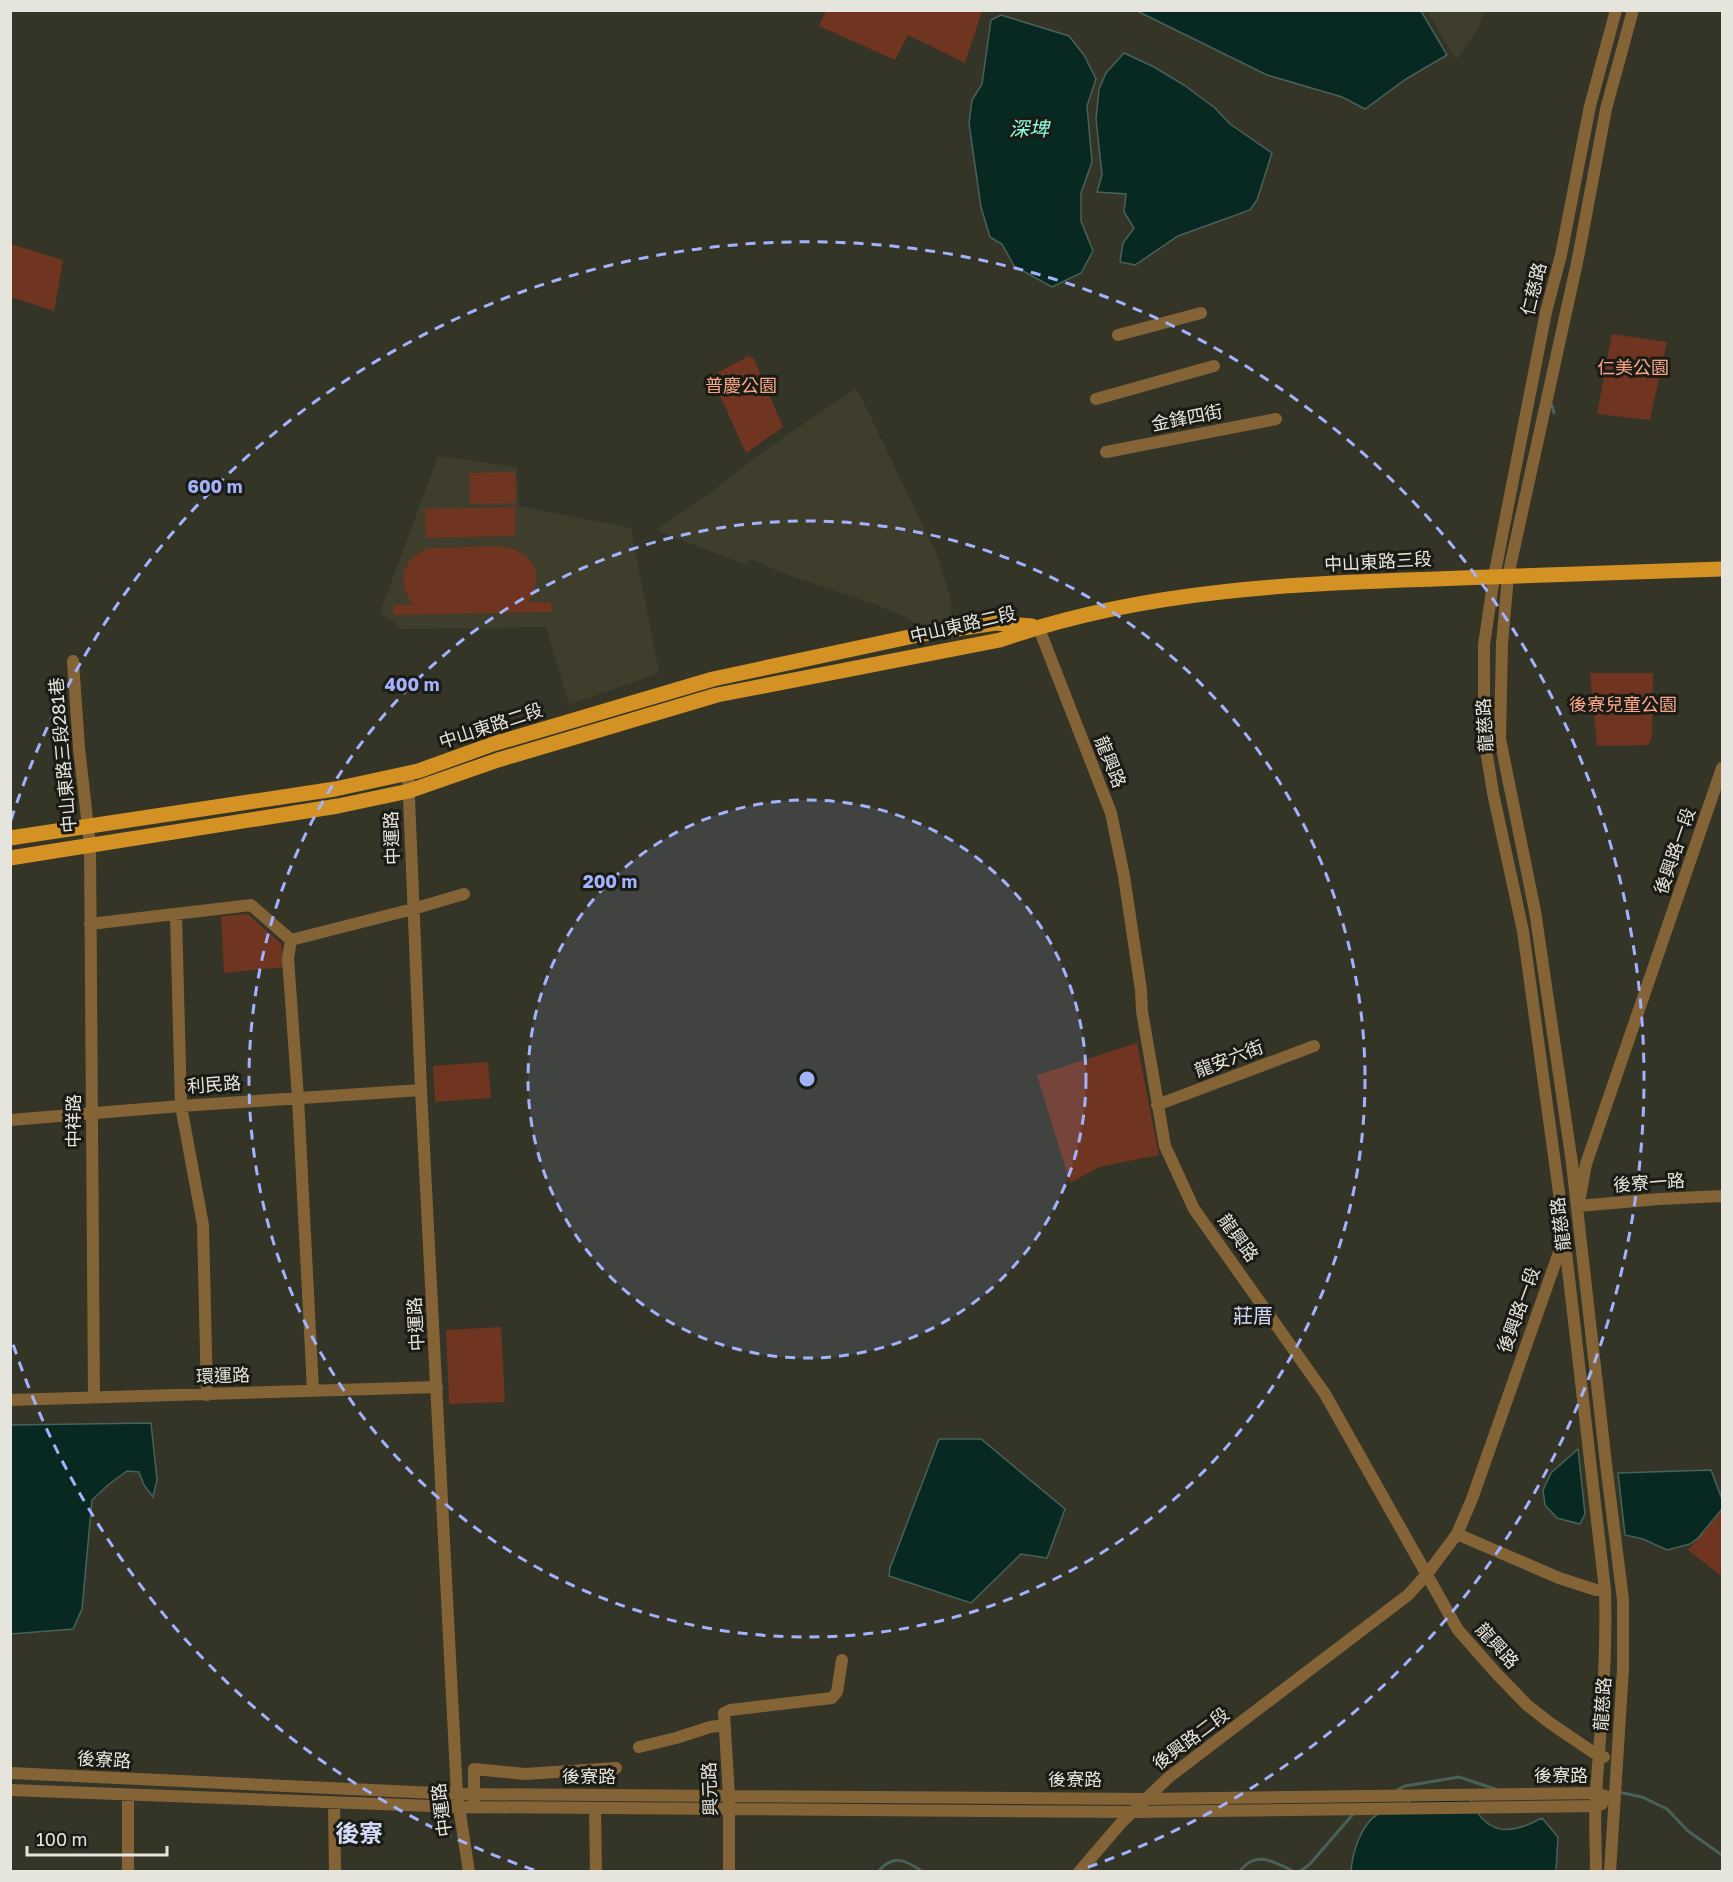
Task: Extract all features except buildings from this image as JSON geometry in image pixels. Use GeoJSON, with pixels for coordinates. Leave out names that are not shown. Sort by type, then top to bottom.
{"type":"FeatureCollection","features":[{"type":"Feature","properties":{"kind":"main road","name":"中山東路三段"},"geometry":{"type":"LineString","coordinates":[[1038,626],[1148,602],[1241,589],[1422,579],[1722,569]]}},
{"type":"Feature","properties":{"kind":"main road","name":"中山東路二段"},"geometry":{"type":"LineString","coordinates":[[10,838],[335,789],[418,771],[493,744],[713,679],[923,634],[996,623],[1038,626]]}},
{"type":"Feature","properties":{"kind":"main road","name":"中山東路二段"},"geometry":{"type":"LineString","coordinates":[[10,858],[338,806],[409,791],[498,760],[717,695],[1000,640],[1038,626]]}},
{"type":"Feature","properties":{"kind":"street","name":"仁慈路"},"geometry":{"type":"LineString","coordinates":[[1501,577],[1526,414],[1546,312],[1561,255],[1590,105],[1616,10]]}},
{"type":"Feature","properties":{"kind":"street","name":"仁慈路"},"geometry":{"type":"LineString","coordinates":[[1501,577],[1542,416],[1578,258],[1606,109],[1633,10]]}},
{"type":"Feature","properties":{"kind":"street"},"geometry":{"type":"LineString","coordinates":[[1118,335],[1202,313]]}},
{"type":"Feature","properties":{"kind":"street"},"geometry":{"type":"LineString","coordinates":[[1096,399],[1214,366]]}},
{"type":"Feature","properties":{"kind":"street"},"geometry":{"type":"LineString","coordinates":[[1526,414],[1542,416]]}},
{"type":"Feature","properties":{"kind":"street","name":"金鋒四街"},"geometry":{"type":"LineString","coordinates":[[1106,452],[1276,419]]}},
{"type":"Feature","properties":{"kind":"street","name":"龍慈路"},"geometry":{"type":"LineString","coordinates":[[1501,577],[1500,739],[1535,911],[1578,1206],[1623,1600],[1623,1669],[1610,1872]]}},
{"type":"Feature","properties":{"kind":"street","name":"龍慈路"},"geometry":{"type":"LineString","coordinates":[[1501,577],[1484,645],[1484,737],[1493,793],[1523,931],[1565,1236],[1605,1590],[1606,1624],[1596,1800],[1596,1872]]}},
{"type":"Feature","properties":{"kind":"street","name":"龍興路"},"geometry":{"type":"LineString","coordinates":[[1038,626],[1111,813],[1125,888],[1165,1146],[1194,1209],[1325,1394],[1458,1630],[1496,1673],[1535,1711],[1600,1757]]}},
{"type":"Feature","properties":{"kind":"street","name":"中山東路三段281巷"},"geometry":{"type":"LineString","coordinates":[[72,661],[90,845]]}},
{"type":"Feature","properties":{"kind":"street","name":"後興路一段"},"geometry":{"type":"LineString","coordinates":[[1337,1650],[1408,1595],[1457,1534],[1472,1499],[1565,1236],[1578,1206],[1586,1164],[1722,768]]}},
{"type":"Feature","properties":{"kind":"street","name":"中運路"},"geometry":{"type":"LineString","coordinates":[[408,773],[421,1090],[457,1794],[469,1872]]}},
{"type":"Feature","properties":{"kind":"street"},"geometry":{"type":"LineString","coordinates":[[1493,793],[1511,791]]}},
{"type":"Feature","properties":{"kind":"street","name":"中祥路"},"geometry":{"type":"LineString","coordinates":[[90,845],[94,1397]]}},
{"type":"Feature","properties":{"kind":"street"},"geometry":{"type":"LineString","coordinates":[[291,940],[464,894]]}},
{"type":"Feature","properties":{"kind":"street"},"geometry":{"type":"LineString","coordinates":[[90,924],[251,905],[291,940]]}},
{"type":"Feature","properties":{"kind":"street"},"geometry":{"type":"LineString","coordinates":[[176,915],[181,1106],[203,1225],[207,1395]]}},
{"type":"Feature","properties":{"kind":"street"},"geometry":{"type":"LineString","coordinates":[[291,940],[288,958],[298,1098],[313,1390]]}},
{"type":"Feature","properties":{"kind":"street","name":"龍安六街"},"geometry":{"type":"LineString","coordinates":[[1157,1105],[1314,1046]]}},
{"type":"Feature","properties":{"kind":"street","name":"利民路"},"geometry":{"type":"LineString","coordinates":[[10,1120],[421,1090]]}},
{"type":"Feature","properties":{"kind":"street","name":"後寮一路"},"geometry":{"type":"LineString","coordinates":[[1578,1206],[1722,1196]]}},
{"type":"Feature","properties":{"kind":"street","name":"環運路"},"geometry":{"type":"LineString","coordinates":[[10,1400],[437,1387]]}},
{"type":"Feature","properties":{"kind":"street"},"geometry":{"type":"LineString","coordinates":[[1457,1534],[1559,1578],[1596,1590],[1605,1590]]}},
{"type":"Feature","properties":{"kind":"street","name":"後興路二段"},"geometry":{"type":"LineString","coordinates":[[1079,1872],[1132,1812],[1169,1777],[1337,1650]]}},
{"type":"Feature","properties":{"kind":"street","name":"興元路"},"geometry":{"type":"LineString","coordinates":[[729,1872],[729,1796],[724,1713],[730,1710],[832,1698],[837,1692],[842,1660]]}},
{"type":"Feature","properties":{"kind":"street"},"geometry":{"type":"LineString","coordinates":[[639,1747],[725,1725]]}},
{"type":"Feature","properties":{"kind":"street"},"geometry":{"type":"LineString","coordinates":[[1600,1757],[1617,1757]]}},
{"type":"Feature","properties":{"kind":"street"},"geometry":{"type":"LineString","coordinates":[[474,1807],[474,1769],[525,1774],[616,1768]]}},
{"type":"Feature","properties":{"kind":"street","name":"後寮路"},"geometry":{"type":"LineString","coordinates":[[10,1773],[457,1794],[1596,1800]]}},
{"type":"Feature","properties":{"kind":"street","name":"後寮路"},"geometry":{"type":"LineString","coordinates":[[10,1790],[458,1807],[1132,1812],[1614,1799]]}},
{"type":"Feature","properties":{"kind":"street"},"geometry":{"type":"LineString","coordinates":[[128,1795],[128,1872]]}},
{"type":"Feature","properties":{"kind":"street"},"geometry":{"type":"LineString","coordinates":[[334,1803],[335,1872]]}},
{"type":"Feature","properties":{"kind":"street"},"geometry":{"type":"LineString","coordinates":[[595,1808],[596,1872]]}},
{"type":"Feature","properties":{"kind":"shaded area"},"geometry":{"type":"Polygon","coordinates":[[[1427,11],[1484,11],[1479,27],[1456,60],[1427,11]]]}},
{"type":"Feature","properties":{"kind":"shaded area"},"geometry":{"type":"Polygon","coordinates":[[[855,389],[936,552],[950,596],[953,622],[916,629],[914,623],[908,618],[879,606],[791,576],[750,559],[746,565],[656,530],[710,493],[764,451],[855,389]]]}},
{"type":"Feature","properties":{"kind":"shaded area"},"geometry":{"type":"Polygon","coordinates":[[[438,456],[517,467],[519,506],[631,528],[659,673],[569,705],[546,627],[401,629],[380,613],[438,456]]]}},
{"type":"Feature","properties":{"kind":"green space"},"geometry":{"type":"Polygon","coordinates":[[[826,10],[982,11],[965,63],[908,35],[895,60],[819,26],[826,10]]]}},
{"type":"Feature","properties":{"kind":"green space"},"geometry":{"type":"Polygon","coordinates":[[[11,244],[63,260],[54,311],[11,297],[11,244]]]}},
{"type":"Feature","properties":{"kind":"green space","name":"仁美公園"},"geometry":{"type":"Polygon","coordinates":[[[1612,334],[1667,342],[1650,420],[1597,414],[1612,334]]]}},
{"type":"Feature","properties":{"kind":"green space","name":"普慶公園"},"geometry":{"type":"Polygon","coordinates":[[[749,356],[754,359],[783,427],[746,453],[711,376],[749,356]]]}},
{"type":"Feature","properties":{"kind":"green space"},"geometry":{"type":"Polygon","coordinates":[[[515,472],[516,503],[470,504],[470,473],[515,472]]]}},
{"type":"Feature","properties":{"kind":"green space"},"geometry":{"type":"Polygon","coordinates":[[[515,507],[515,536],[426,538],[425,509],[515,507]]]}},
{"type":"Feature","properties":{"kind":"green space"},"geometry":{"type":"Polygon","coordinates":[[[498,546],[509,548],[527,557],[536,572],[534,591],[528,602],[551,602],[552,612],[393,615],[394,605],[413,605],[405,588],[405,571],[408,563],[421,552],[431,548],[498,546]]]}},
{"type":"Feature","properties":{"kind":"green space","name":"後寮兒童公園"},"geometry":{"type":"Polygon","coordinates":[[[1590,673],[1653,673],[1652,736],[1648,745],[1597,746],[1590,673]]]}},
{"type":"Feature","properties":{"kind":"green space"},"geometry":{"type":"Polygon","coordinates":[[[248,914],[281,944],[284,967],[224,973],[221,916],[248,914]]]}},
{"type":"Feature","properties":{"kind":"green space"},"geometry":{"type":"Polygon","coordinates":[[[1137,1043],[1159,1155],[1099,1167],[1070,1183],[1037,1075],[1137,1043]]]}},
{"type":"Feature","properties":{"kind":"green space"},"geometry":{"type":"Polygon","coordinates":[[[488,1062],[491,1098],[435,1102],[433,1066],[488,1062]]]}},
{"type":"Feature","properties":{"kind":"green space"},"geometry":{"type":"Polygon","coordinates":[[[501,1327],[505,1402],[449,1404],[446,1330],[501,1327]]]}},
{"type":"Feature","properties":{"kind":"green space"},"geometry":{"type":"Polygon","coordinates":[[[1722,1511],[1722,1572],[1720,1575],[1688,1550],[1722,1511]]]}},
{"type":"Feature","properties":{"kind":"water"},"geometry":{"type":"Polygon","coordinates":[[[1137,11],[1421,11],[1447,55],[1406,79],[1365,109],[1342,97],[1267,75],[1137,11]]]}},
{"type":"Feature","properties":{"kind":"water","name":"深埤"},"geometry":{"type":"Polygon","coordinates":[[[1001,15],[1069,36],[1084,55],[1096,79],[1087,106],[1092,162],[1081,193],[1081,221],[1093,251],[1081,273],[1052,287],[1014,266],[1002,244],[990,237],[981,207],[969,123],[972,100],[982,84],[991,20],[1001,15]]]}},
{"type":"Feature","properties":{"kind":"water","name":"深埤"},"geometry":{"type":"Polygon","coordinates":[[[1124,53],[1184,85],[1215,108],[1230,124],[1272,153],[1257,200],[1250,210],[1178,236],[1135,265],[1120,262],[1123,243],[1134,228],[1124,212],[1126,194],[1097,192],[1102,175],[1096,119],[1099,89],[1106,73],[1124,53]]]}},
{"type":"Feature","properties":{"kind":"water"},"geometry":{"type":"Polygon","coordinates":[[[151,1423],[157,1480],[153,1497],[144,1485],[139,1472],[127,1471],[92,1500],[82,1609],[73,1629],[11,1634],[11,1425],[151,1423]]]}},
{"type":"Feature","properties":{"kind":"water"},"geometry":{"type":"Polygon","coordinates":[[[939,1439],[981,1439],[1065,1509],[1047,1558],[1021,1554],[971,1603],[889,1576],[890,1568],[939,1439]]]}},
{"type":"Feature","properties":{"kind":"water"},"geometry":{"type":"Polygon","coordinates":[[[1578,1449],[1585,1514],[1580,1524],[1557,1518],[1545,1505],[1543,1490],[1551,1473],[1578,1449]]]}},
{"type":"Feature","properties":{"kind":"water"},"geometry":{"type":"Polygon","coordinates":[[[1711,1470],[1722,1499],[1722,1509],[1698,1538],[1690,1544],[1667,1550],[1643,1539],[1625,1535],[1618,1473],[1711,1470]]]}},
{"type":"Feature","properties":{"kind":"water"},"geometry":{"type":"Polygon","coordinates":[[[1419,1793],[1469,1797],[1482,1819],[1498,1828],[1518,1828],[1542,1818],[1558,1837],[1556,1871],[1351,1872],[1353,1856],[1362,1832],[1372,1819],[1378,1814],[1404,1806],[1419,1793]]]}},
{"type":"Feature","properties":{"kind":"waterway"},"geometry":{"type":"LineString","coordinates":[[1552,405],[1554,413]]}},
{"type":"Feature","properties":{"kind":"waterway"},"geometry":{"type":"LineString","coordinates":[[1397,1790],[1405,1786],[1459,1777],[1495,1789]]}},
{"type":"Feature","properties":{"kind":"waterway"},"geometry":{"type":"LineString","coordinates":[[1618,1792],[1642,1797],[1667,1809],[1688,1831],[1722,1855]]}},
{"type":"Feature","properties":{"kind":"waterway"},"geometry":{"type":"LineString","coordinates":[[1297,1872],[1310,1864],[1354,1813]]}},
{"type":"Feature","properties":{"kind":"waterway"},"geometry":{"type":"LineString","coordinates":[[1239,1872],[1245,1865],[1259,1859],[1273,1862],[1295,1872]]}},
{"type":"Feature","properties":{"kind":"waterway"},"geometry":{"type":"LineString","coordinates":[[878,1872],[894,1860],[911,1864],[923,1872]]}},
{"type":"Feature","properties":{"kind":"district","name":"莊厝"},"geometry":{"type":"Point","coordinates":[1253,1316]}},
{"type":"Feature","properties":{"kind":"district","name":"後寮"},"geometry":{"type":"Point","coordinates":[359,1834]}}]}
